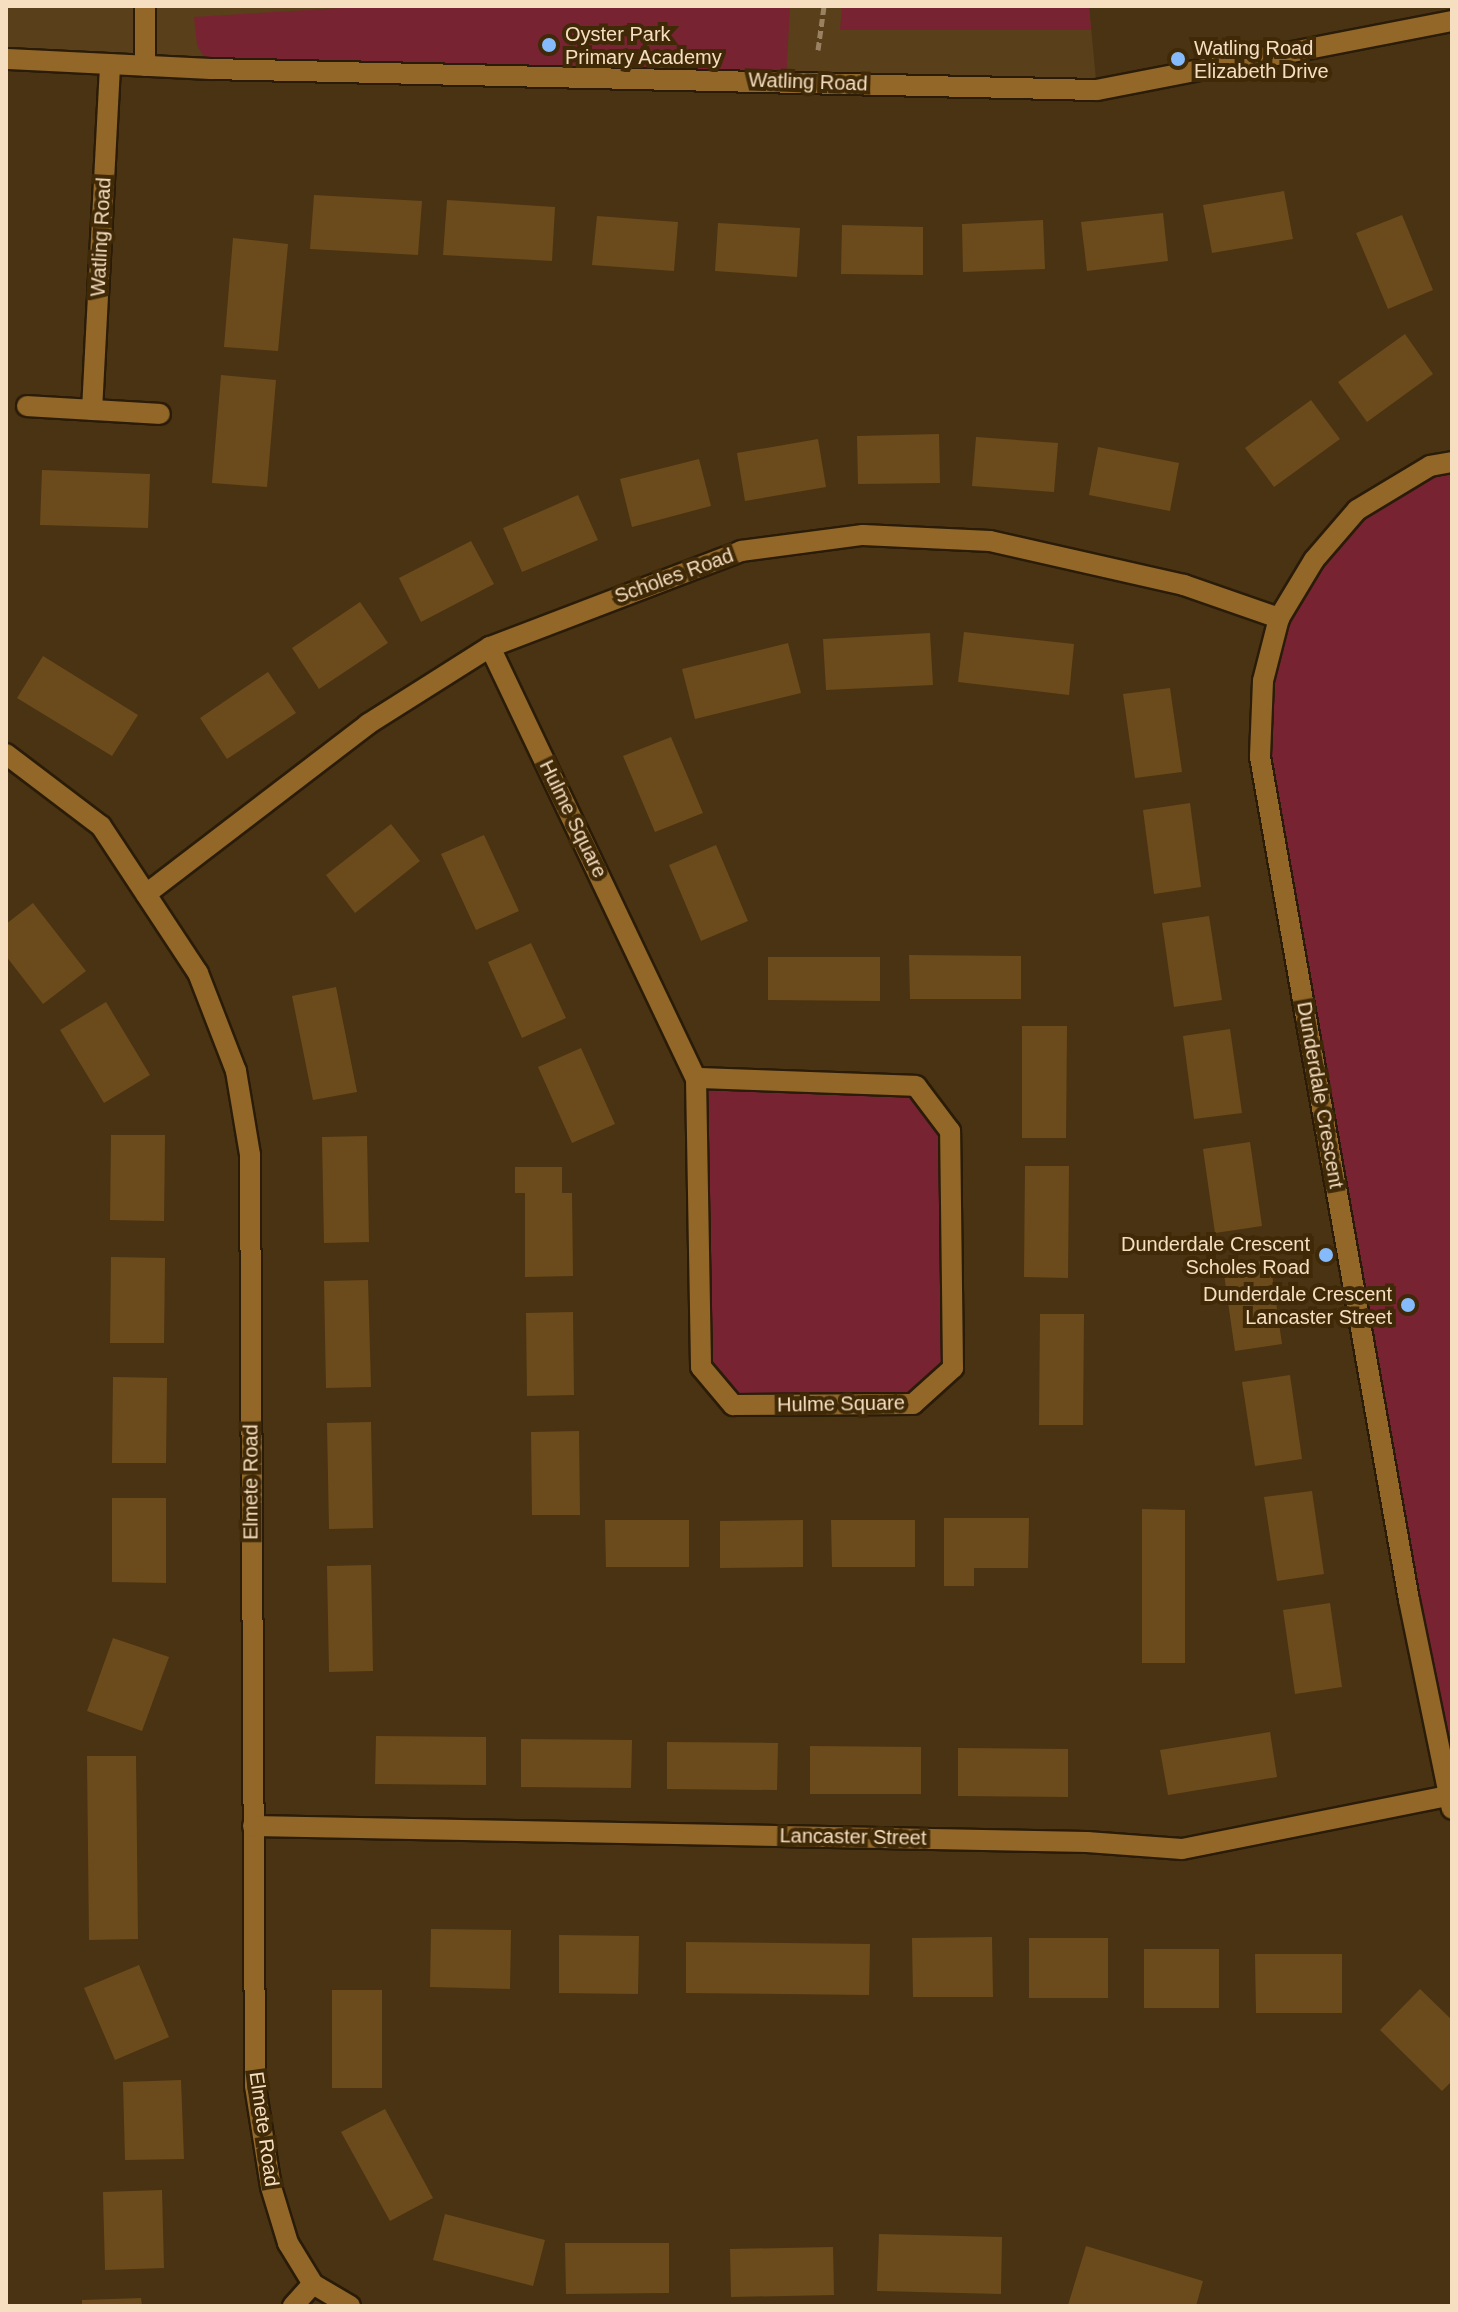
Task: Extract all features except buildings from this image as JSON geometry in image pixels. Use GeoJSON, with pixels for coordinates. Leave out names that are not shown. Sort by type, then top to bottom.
{"type":"FeatureCollection","features":[{"type":"Feature","properties":{"kind":"street"},"geometry":{"type":"LineString","coordinates":[[145,6],[145,66]]}},
{"type":"Feature","properties":{"kind":"street","name":"Watling Road"},"geometry":{"type":"LineString","coordinates":[[6,59],[145,66],[1097,90],[1452,21]]}},
{"type":"Feature","properties":{"kind":"street","name":"Watling Road"},"geometry":{"type":"LineString","coordinates":[[92,410],[110,64]]}},
{"type":"Feature","properties":{"kind":"street"},"geometry":{"type":"LineString","coordinates":[[27,406],[160,414]]}},
{"type":"Feature","properties":{"kind":"street","name":"Dunderdale Crescent"},"geometry":{"type":"LineString","coordinates":[[1450,1802],[1409,1600],[1260,757],[1263,681],[1279,618],[1314,560],[1357,510],[1430,466],[1452,462]]}},
{"type":"Feature","properties":{"kind":"street","name":"Scholes Road"},"geometry":{"type":"LineString","coordinates":[[146,894],[368,724],[490,647],[741,551],[863,535],[990,541],[1184,585],[1279,618]]}},
{"type":"Feature","properties":{"kind":"street","name":"Hulme Square"},"geometry":{"type":"LineString","coordinates":[[490,647],[696,1078],[701,1367],[733,1405],[913,1404],[953,1368],[950,1131],[916,1086],[696,1078]]}},
{"type":"Feature","properties":{"kind":"street","name":"Elmete Road"},"geometry":{"type":"LineString","coordinates":[[6,754],[101,826],[198,973],[236,1071],[250,1155],[255,2086],[271,2187],[288,2243],[313,2284],[350,2306]]}},
{"type":"Feature","properties":{"kind":"street","name":"Lancaster Street"},"geometry":{"type":"LineString","coordinates":[[253,1826],[1087,1842],[1182,1849],[1450,1802]]}},
{"type":"Feature","properties":{"kind":"street"},"geometry":{"type":"LineString","coordinates":[[293,2306],[313,2284]]}},
{"type":"Feature","properties":{"kind":"path"},"geometry":{"type":"LineString","coordinates":[[814,83],[824,6]]}},
{"type":"Feature","properties":{"kind":"shaded area","name":"Oyster Park Primary Academy"},"geometry":{"type":"Polygon","coordinates":[[[6,6],[1089,6],[1097,90],[6,59],[6,6]]]}},
{"type":"Feature","properties":{"kind":"shaded area"},"geometry":{"type":"Polygon","coordinates":[[[374,6],[790,6],[786,81],[211,69],[197,45],[194,17],[374,6]]]}},
{"type":"Feature","properties":{"kind":"shaded area"},"geometry":{"type":"Polygon","coordinates":[[[842,6],[1089,6],[1091,30],[840,30],[842,6]]]}},
{"type":"Feature","properties":{"kind":"shaded area"},"geometry":{"type":"Polygon","coordinates":[[[1452,462],[1452,1809],[1260,757],[1263,681],[1314,560],[1357,510],[1452,462]]]}},
{"type":"Feature","properties":{"kind":"shaded area"},"geometry":{"type":"Polygon","coordinates":[[[696,1078],[916,1086],[950,1131],[953,1368],[913,1404],[733,1405],[701,1367],[696,1078]]]}},
{"type":"Feature","properties":{"kind":"place","name":"Oyster Park Primary Academy"},"geometry":{"type":"Point","coordinates":[549,45]}},
{"type":"Feature","properties":{"kind":"place","name":"Watling Road Elizabeth Drive"},"geometry":{"type":"Point","coordinates":[1178,59]}},
{"type":"Feature","properties":{"kind":"place","name":"Dunderdale Crescent Scholes Road"},"geometry":{"type":"Point","coordinates":[1326,1255]}},
{"type":"Feature","properties":{"kind":"place","name":"Dunderdale Crescent Lancaster Street"},"geometry":{"type":"Point","coordinates":[1408,1305]}}]}
